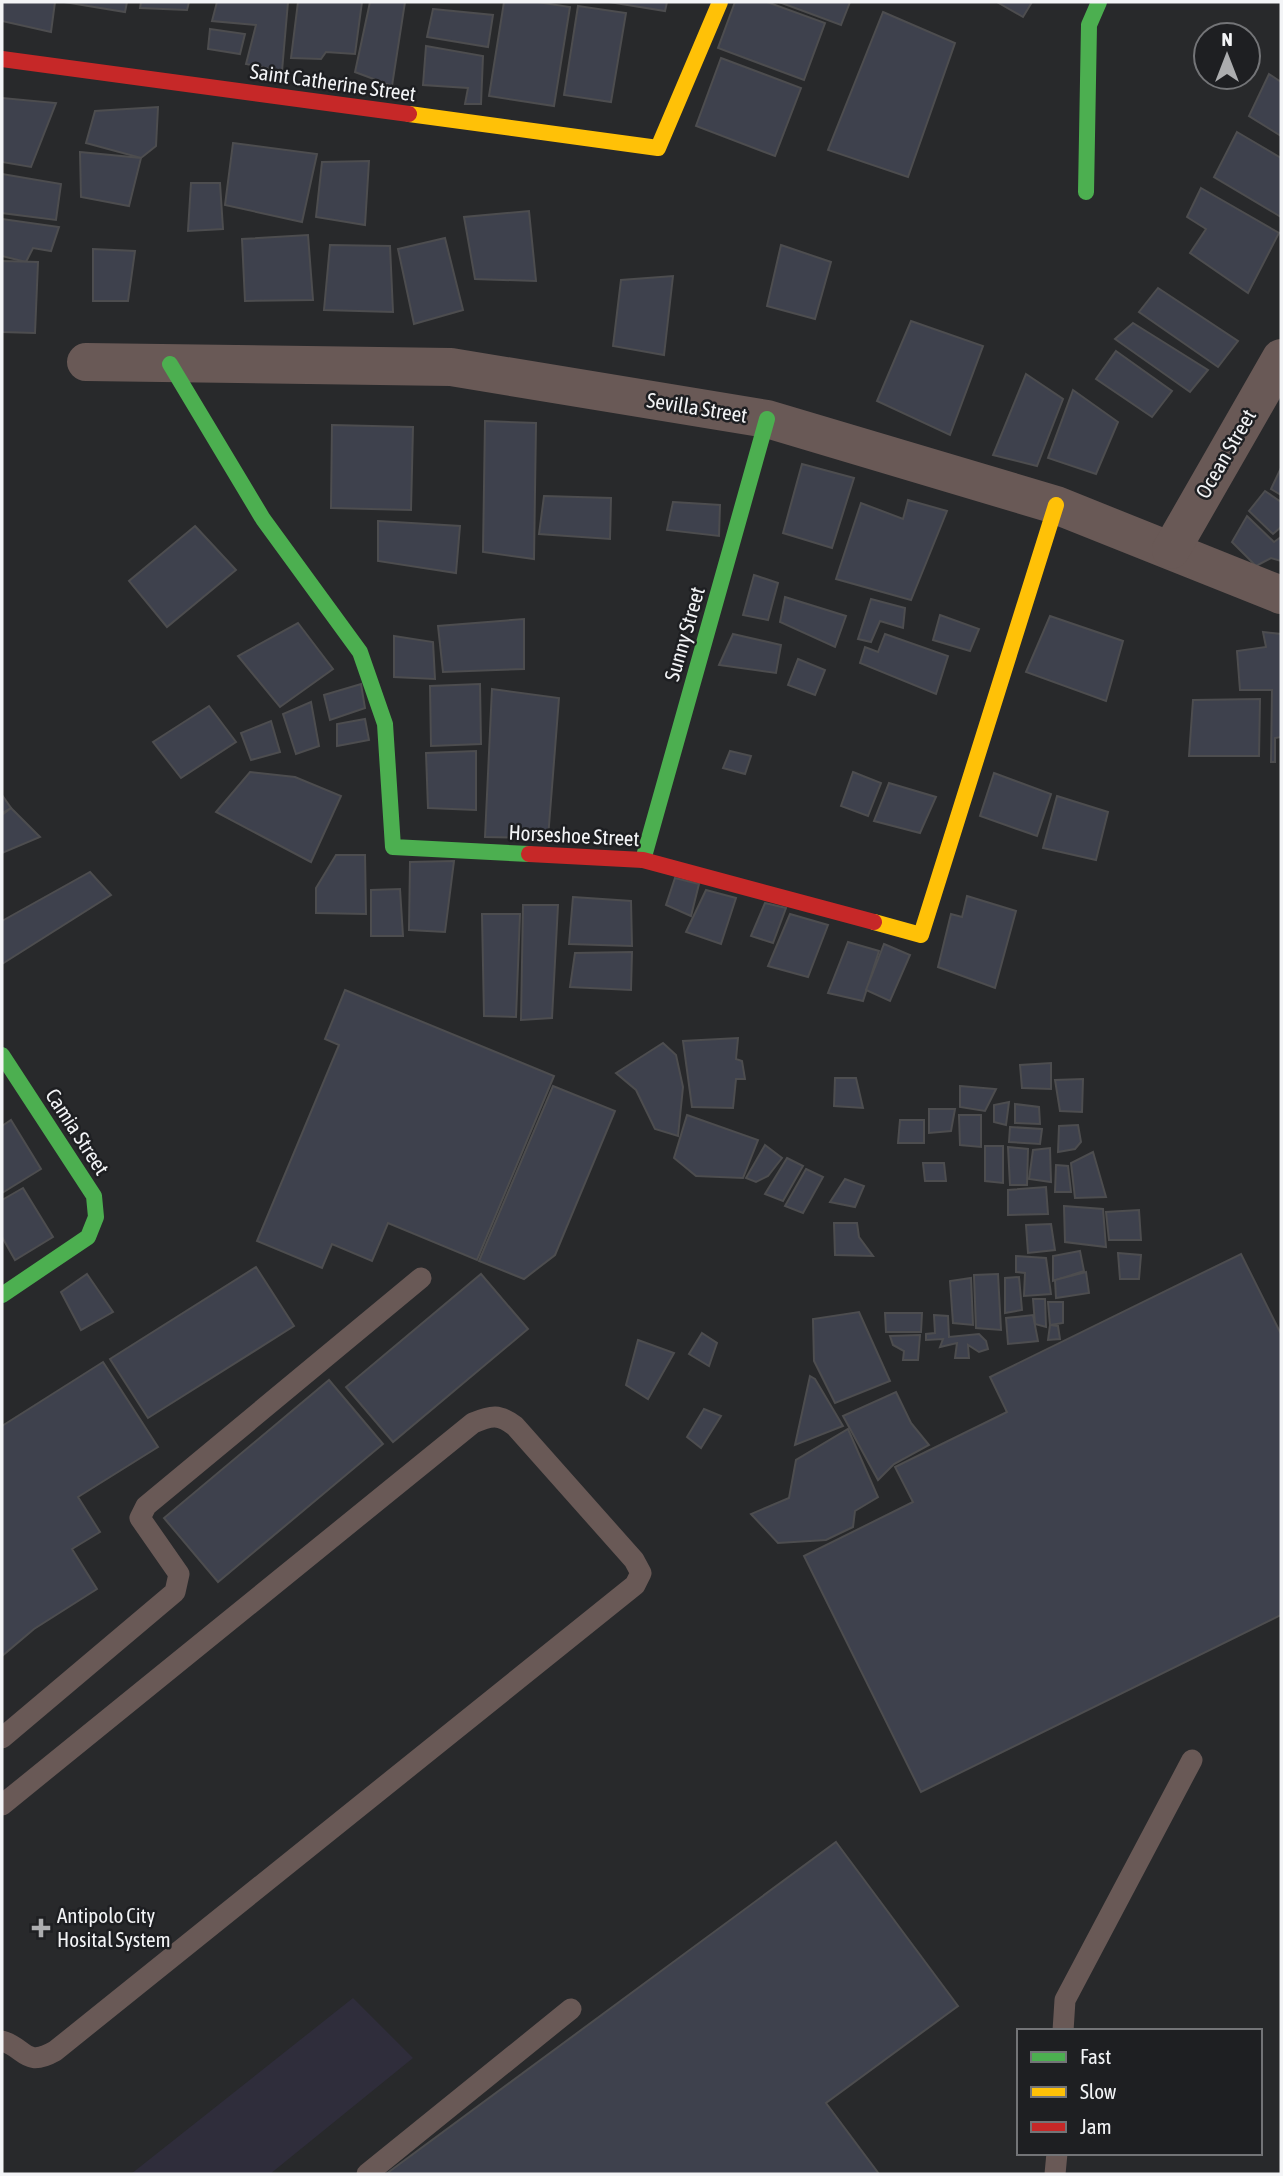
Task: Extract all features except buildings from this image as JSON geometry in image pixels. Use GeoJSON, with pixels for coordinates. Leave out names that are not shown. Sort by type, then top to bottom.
{"type":"FeatureCollection","features":[{"type":"Feature","properties":{"kind":"street","name":"Saint Catherine Street"},"geometry":{"type":"LineString","coordinates":[[2,59],[658,148],[720,2]]}},
{"type":"Feature","properties":{"kind":"street"},"geometry":{"type":"LineString","coordinates":[[1086,192],[1089,25],[1100,2]]}},
{"type":"Feature","properties":{"kind":"street","name":"Ocean Street"},"geometry":{"type":"LineString","coordinates":[[1171,550],[1281,358]]}},
{"type":"Feature","properties":{"kind":"street","name":"Sevilla Street"},"geometry":{"type":"LineString","coordinates":[[86,362],[452,368],[767,419],[1056,505],[1281,595]]}},
{"type":"Feature","properties":{"kind":"street","name":"Horseshoe Street"},"geometry":{"type":"LineString","coordinates":[[170,364],[263,519],[360,652],[385,724],[393,847],[643,860],[921,935],[1056,505]]}},
{"type":"Feature","properties":{"kind":"street","name":"Sunny Street"},"geometry":{"type":"LineString","coordinates":[[643,860],[767,419]]}},
{"type":"Feature","properties":{"kind":"street","name":"Camia Street"},"geometry":{"type":"LineString","coordinates":[[2,1055],[94,1196],[96,1217],[88,1237],[2,1295]]}},
{"type":"Feature","properties":{"kind":"lane"},"geometry":{"type":"LineString","coordinates":[[2,1738],[175,1591],[179,1574],[140,1518],[146,1506],[421,1278]]}},
{"type":"Feature","properties":{"kind":"lane"},"geometry":{"type":"LineString","coordinates":[[2,1805],[463,1431],[491,1415],[503,1417],[515,1426],[634,1560],[641,1573],[635,1585],[55,2051],[45,2057],[32,2058],[22,2056],[14,2046],[2,2041]]}},
{"type":"Feature","properties":{"kind":"lane"},"geometry":{"type":"LineString","coordinates":[[1063,2029],[1065,2000],[1192,1760]]}},
{"type":"Feature","properties":{"kind":"lane"},"geometry":{"type":"LineString","coordinates":[[367,2174],[571,2009]]}},
{"type":"Feature","properties":{"kind":"lane"},"geometry":{"type":"LineString","coordinates":[[1055,2174],[1057,2155]]}},
{"type":"Feature","properties":{"kind":"shaded area"},"geometry":{"type":"Polygon","coordinates":[[[353,1998],[413,2058],[270,2174],[131,2174],[353,1998]]]}},
{"type":"Feature","properties":{"kind":"traffic: fast"},"geometry":{"type":"LineString","coordinates":[[1086,192],[1089,25],[1099,2]]}},
{"type":"Feature","properties":{"kind":"traffic: fast"},"geometry":{"type":"LineString","coordinates":[[170,364],[263,519],[360,652],[385,724],[393,847],[529,854]]}},
{"type":"Feature","properties":{"kind":"traffic: fast"},"geometry":{"type":"LineString","coordinates":[[643,860],[767,419]]}},
{"type":"Feature","properties":{"kind":"traffic: fast"},"geometry":{"type":"LineString","coordinates":[[2,1055],[94,1196],[96,1217],[88,1237],[2,1295]]}},
{"type":"Feature","properties":{"kind":"traffic: slow"},"geometry":{"type":"LineString","coordinates":[[409,114],[658,148],[720,2]]}},
{"type":"Feature","properties":{"kind":"traffic: slow"},"geometry":{"type":"LineString","coordinates":[[874,922],[921,935],[1056,505]]}},
{"type":"Feature","properties":{"kind":"traffic: jam"},"geometry":{"type":"LineString","coordinates":[[2,59],[409,114]]}},
{"type":"Feature","properties":{"kind":"traffic: jam"},"geometry":{"type":"LineString","coordinates":[[529,854],[643,860],[874,922]]}},
{"type":"Feature","properties":{"kind":"place","name":"Antipolo City Hosital System"},"geometry":{"type":"Point","coordinates":[41,1928]}}]}
